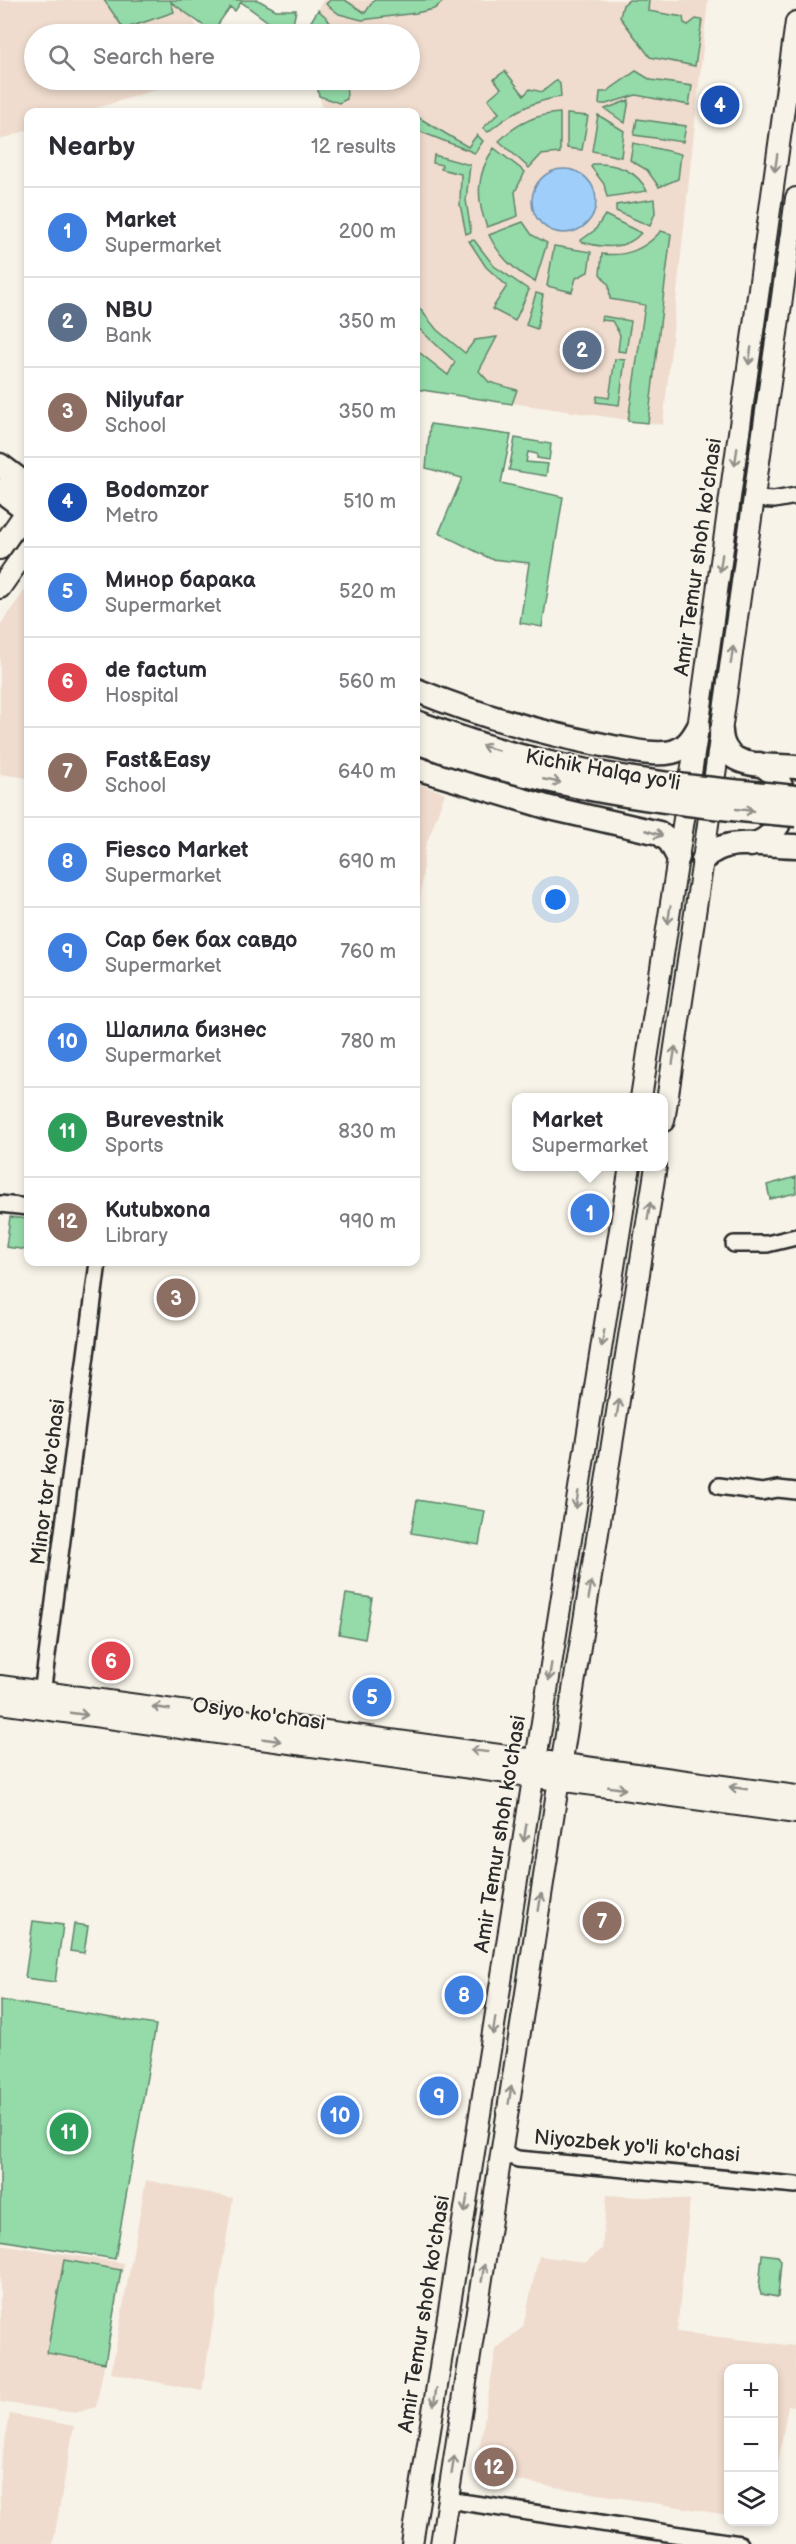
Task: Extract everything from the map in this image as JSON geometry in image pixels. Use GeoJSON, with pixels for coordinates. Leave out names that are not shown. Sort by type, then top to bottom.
{"type":"FeatureCollection","features":[{"type":"Feature","properties":{"kind":"highway"},"geometry":{"type":"LineString","coordinates":[[0,465],[24,483]]}},
{"type":"Feature","properties":{"kind":"highway"},"geometry":{"type":"LineString","coordinates":[[0,490],[24,507]]}},
{"type":"Feature","properties":{"kind":"highway"},"geometry":{"type":"LineString","coordinates":[[420,692],[467,711],[568,738],[650,752],[669,753],[681,748],[698,728]]}},
{"type":"Feature","properties":{"kind":"highway","name":"Kichik Halqa yo'li"},"geometry":{"type":"LineString","coordinates":[[420,723],[500,751],[569,767],[675,784],[796,796]]}},
{"type":"Feature","properties":{"kind":"highway"},"geometry":{"type":"LineString","coordinates":[[721,732],[722,744],[728,755],[736,760],[796,767]]}},
{"type":"Feature","properties":{"kind":"highway"},"geometry":{"type":"LineString","coordinates":[[550,808],[574,801],[584,781],[581,757],[568,738]]}},
{"type":"Feature","properties":{"kind":"highway","name":"Kichik Halqa yo'li"},"geometry":{"type":"LineString","coordinates":[[420,743],[495,768],[565,784],[684,803],[796,815]]}},
{"type":"Feature","properties":{"kind":"highway"},"geometry":{"type":"LineString","coordinates":[[624,825],[613,806],[613,783],[627,764],[650,752]]}},
{"type":"Feature","properties":{"kind":"highway"},"geometry":{"type":"LineString","coordinates":[[751,845],[772,835],[779,826],[784,813],[783,792],[778,780],[767,767],[759,764]]}},
{"type":"Feature","properties":{"kind":"highway"},"geometry":{"type":"LineString","coordinates":[[420,769],[550,808],[658,833],[670,842],[678,857]]}},
{"type":"Feature","properties":{"kind":"highway"},"geometry":{"type":"LineString","coordinates":[[703,860],[718,847],[796,846]]}},
{"type":"Feature","properties":{"kind":"main road","name":"Amir Temur shoh ko'chasi"},"geometry":{"type":"LineString","coordinates":[[642,1093],[698,728],[796,22]]}},
{"type":"Feature","properties":{"kind":"main road"},"geometry":{"type":"LineString","coordinates":[[666,1093],[703,860],[778,322],[792,254],[796,198]]}},
{"type":"Feature","properties":{"kind":"main road"},"geometry":{"type":"LineString","coordinates":[[755,319],[778,322]]}},
{"type":"Feature","properties":{"kind":"main road"},"geometry":{"type":"LineString","coordinates":[[0,549],[24,516]]}},
{"type":"Feature","properties":{"kind":"main road"},"geometry":{"type":"LineString","coordinates":[[0,588],[24,554]]}},
{"type":"Feature","properties":{"kind":"main road","name":"Amir Temur shoh ko'chasi"},"geometry":{"type":"LineString","coordinates":[[412,2544],[629,1171]]}},
{"type":"Feature","properties":{"kind":"main road"},"geometry":{"type":"LineString","coordinates":[[441,2544],[655,1171]]}},
{"type":"Feature","properties":{"kind":"main road"},"geometry":{"type":"LineString","coordinates":[[572,1537],[583,1543],[598,1538]]}},
{"type":"Feature","properties":{"kind":"main road","name":"Osiyo ko'chasi"},"geometry":{"type":"LineString","coordinates":[[0,1686],[41,1700],[535,1767],[796,1813]]}},
{"type":"Feature","properties":{"kind":"main road","name":"Osiyo ko'chasi"},"geometry":{"type":"LineString","coordinates":[[0,1703],[41,1700]]}},
{"type":"Feature","properties":{"kind":"main road","name":"Osiyo ko'chasi"},"geometry":{"type":"LineString","coordinates":[[560,1771],[796,1796]]}},
{"type":"Feature","properties":{"kind":"main road","name":"Niyozbek yo'li ko'chasi"},"geometry":{"type":"LineString","coordinates":[[475,2146],[501,2153]]}},
{"type":"Feature","properties":{"kind":"main road"},"geometry":{"type":"LineString","coordinates":[[444,2343],[457,2340],[471,2348]]}},
{"type":"Feature","properties":{"kind":"street"},"geometry":{"type":"LineString","coordinates":[[754,499],[774,500],[796,496]]}},
{"type":"Feature","properties":{"kind":"street"},"geometry":{"type":"LineString","coordinates":[[0,1204],[24,1207]]}},
{"type":"Feature","properties":{"kind":"street"},"geometry":{"type":"LineString","coordinates":[[734,1244],[767,1244],[796,1237]]}},
{"type":"Feature","properties":{"kind":"street","name":"Minor tor ko'chasi"},"geometry":{"type":"LineString","coordinates":[[41,1700],[97,1266]]}},
{"type":"Feature","properties":{"kind":"street"},"geometry":{"type":"LineString","coordinates":[[719,1486],[762,1492],[778,1489],[796,1491]]}},
{"type":"Feature","properties":{"kind":"street","name":"Niyozbek yo'li ko'chasi"},"geometry":{"type":"LineString","coordinates":[[501,2153],[518,2159],[796,2185]]}},
{"type":"Feature","properties":{"kind":"street"},"geometry":{"type":"LineString","coordinates":[[448,2500],[740,2544]]}},
{"type":"Feature","properties":{"kind":"shaded area"},"geometry":{"type":"Polygon","coordinates":[[[0,0],[169,0],[193,18],[196,24],[24,24],[24,90],[155,90],[97,108],[24,108],[24,131],[0,140],[0,0]]]}},
{"type":"Feature","properties":{"kind":"shaded area"},"geometry":{"type":"Polygon","coordinates":[[[323,0],[708,0],[663,425],[420,390],[420,108],[322,108],[318,90],[420,90],[420,24],[312,24],[323,0]]]}},
{"type":"Feature","properties":{"kind":"shaded area"},"geometry":{"type":"Polygon","coordinates":[[[24,592],[24,777],[0,774],[0,625],[24,592]]]}},
{"type":"Feature","properties":{"kind":"shaded area"},"geometry":{"type":"Polygon","coordinates":[[[420,784],[445,793],[425,848],[420,905],[420,784]]]}},
{"type":"Feature","properties":{"kind":"shaded area"},"geometry":{"type":"Polygon","coordinates":[[[146,2180],[233,2198],[202,2391],[111,2373],[146,2180]]]}},
{"type":"Feature","properties":{"kind":"shaded area"},"geometry":{"type":"Polygon","coordinates":[[[607,2195],[690,2200],[677,2332],[796,2346],[796,2406],[788,2405],[778,2464],[778,2364],[724,2364],[724,2514],[475,2474],[496,2349],[523,2327],[539,2256],[586,2262],[602,2249],[607,2195]]]}},
{"type":"Feature","properties":{"kind":"shaded area"},"geometry":{"type":"Polygon","coordinates":[[[0,2244],[124,2263],[96,2407],[75,2413],[0,2402],[0,2244]]]}},
{"type":"Feature","properties":{"kind":"shaded area"},"geometry":{"type":"Polygon","coordinates":[[[10,2414],[74,2426],[53,2544],[0,2544],[0,2467],[10,2414]]]}},
{"type":"Feature","properties":{"kind":"green space"},"geometry":{"type":"Polygon","coordinates":[[[104,0],[258,0],[276,10],[296,10],[293,24],[271,24],[241,2],[235,11],[230,7],[218,24],[201,24],[171,2],[174,12],[139,24],[121,24],[104,0]]]}},
{"type":"Feature","properties":{"kind":"green space"},"geometry":{"type":"Polygon","coordinates":[[[330,0],[345,0],[365,13],[374,0],[445,0],[434,9],[362,20],[339,14],[326,4],[330,0]]]}},
{"type":"Feature","properties":{"kind":"green space"},"geometry":{"type":"Polygon","coordinates":[[[629,0],[649,0],[648,11],[683,17],[684,23],[688,25],[696,19],[702,20],[695,66],[650,57],[620,17],[623,5],[629,0]]]}},
{"type":"Feature","properties":{"kind":"green space"},"geometry":{"type":"Polygon","coordinates":[[[318,10],[331,24],[310,24],[318,10]]]}},
{"type":"Feature","properties":{"kind":"green space"},"geometry":{"type":"Polygon","coordinates":[[[505,71],[524,95],[530,89],[542,92],[557,80],[560,84],[561,97],[540,101],[522,109],[488,132],[483,128],[499,113],[488,99],[501,88],[494,79],[505,71]]]}},
{"type":"Feature","properties":{"kind":"green space"},"geometry":{"type":"Polygon","coordinates":[[[636,71],[651,80],[692,86],[689,105],[636,95],[599,104],[600,92],[606,92],[636,71]]]}},
{"type":"Feature","properties":{"kind":"green space"},"geometry":{"type":"Polygon","coordinates":[[[318,90],[347,90],[347,99],[339,103],[319,96],[318,90]]]}},
{"type":"Feature","properties":{"kind":"green space"},"geometry":{"type":"Polygon","coordinates":[[[629,100],[625,123],[605,109],[629,100]]]}},
{"type":"Feature","properties":{"kind":"green space"},"geometry":{"type":"Polygon","coordinates":[[[560,113],[560,153],[541,155],[529,168],[499,141],[527,121],[543,115],[560,113]]]}},
{"type":"Feature","properties":{"kind":"green space"},"geometry":{"type":"Polygon","coordinates":[[[567,114],[588,116],[582,150],[567,148],[567,114]]]}},
{"type":"Feature","properties":{"kind":"green space"},"geometry":{"type":"Polygon","coordinates":[[[598,115],[624,131],[621,157],[592,151],[598,115]]]}},
{"type":"Feature","properties":{"kind":"green space"},"geometry":{"type":"Polygon","coordinates":[[[420,118],[468,147],[477,135],[483,141],[475,153],[420,132],[420,118]]]}},
{"type":"Feature","properties":{"kind":"green space"},"geometry":{"type":"Polygon","coordinates":[[[637,119],[686,126],[683,142],[634,135],[637,119]]]}},
{"type":"Feature","properties":{"kind":"green space"},"geometry":{"type":"Polygon","coordinates":[[[633,143],[681,154],[678,179],[659,187],[647,170],[630,160],[633,143]]]}},
{"type":"Feature","properties":{"kind":"green space"},"geometry":{"type":"Polygon","coordinates":[[[494,148],[525,172],[515,192],[518,216],[487,227],[479,196],[481,176],[494,148]]]}},
{"type":"Feature","properties":{"kind":"green space"},"geometry":{"type":"Polygon","coordinates":[[[434,155],[470,165],[466,200],[471,232],[466,234],[460,204],[461,174],[441,169],[442,165],[433,163],[434,155]]]}},
{"type":"Feature","properties":{"kind":"green space"},"geometry":{"type":"Polygon","coordinates":[[[593,164],[624,169],[637,178],[647,191],[607,197],[604,184],[591,167],[593,164]]]}},
{"type":"Feature","properties":{"kind":"green space"},"geometry":{"type":"Polygon","coordinates":[[[654,199],[655,213],[650,226],[616,211],[616,205],[654,199]]]}},
{"type":"Feature","properties":{"kind":"green space"},"geometry":{"type":"Polygon","coordinates":[[[605,215],[641,233],[628,243],[620,245],[604,246],[580,241],[595,230],[605,215]]]}},
{"type":"Feature","properties":{"kind":"green space"},"geometry":{"type":"Polygon","coordinates":[[[523,222],[532,235],[547,243],[535,282],[508,262],[497,250],[489,235],[523,222]]]}},
{"type":"Feature","properties":{"kind":"green space"},"geometry":{"type":"Polygon","coordinates":[[[661,231],[671,234],[648,423],[628,421],[645,305],[610,299],[609,285],[600,274],[602,254],[620,254],[635,250],[649,243],[661,231]]]}},
{"type":"Feature","properties":{"kind":"green space"},"geometry":{"type":"Polygon","coordinates":[[[474,240],[494,266],[529,290],[515,321],[492,309],[507,286],[486,267],[469,241],[474,240]]]}},
{"type":"Feature","properties":{"kind":"green space"},"geometry":{"type":"Polygon","coordinates":[[[554,246],[591,252],[588,272],[576,278],[572,292],[547,286],[554,246]]]}},
{"type":"Feature","properties":{"kind":"green space"},"geometry":{"type":"Polygon","coordinates":[[[536,293],[543,295],[537,329],[526,325],[536,293]]]}},
{"type":"Feature","properties":{"kind":"green space"},"geometry":{"type":"Polygon","coordinates":[[[420,309],[437,330],[465,353],[475,340],[497,337],[479,371],[489,382],[517,390],[512,404],[420,390],[420,353],[448,375],[455,362],[420,330],[420,309]]]}},
{"type":"Feature","properties":{"kind":"green space"},"geometry":{"type":"Polygon","coordinates":[[[602,316],[631,321],[626,352],[618,351],[620,335],[612,321],[601,320],[602,316]]]}},
{"type":"Feature","properties":{"kind":"green space"},"geometry":{"type":"Polygon","coordinates":[[[615,359],[625,360],[619,405],[596,402],[597,396],[609,398],[615,359]]]}},
{"type":"Feature","properties":{"kind":"green space"},"geometry":{"type":"Polygon","coordinates":[[[430,424],[511,435],[501,483],[563,497],[542,627],[520,623],[529,563],[491,559],[439,533],[462,478],[426,468],[430,424]]]}},
{"type":"Feature","properties":{"kind":"green space"},"geometry":{"type":"Polygon","coordinates":[[[515,438],[551,444],[549,460],[537,458],[537,454],[528,452],[526,462],[548,464],[546,476],[509,470],[515,438]]]}},
{"type":"Feature","properties":{"kind":"green space"},"geometry":{"type":"Polygon","coordinates":[[[796,1177],[796,1193],[770,1199],[767,1185],[796,1177]]]}},
{"type":"Feature","properties":{"kind":"green space"},"geometry":{"type":"Polygon","coordinates":[[[10,1217],[24,1219],[24,1249],[6,1247],[10,1217]]]}},
{"type":"Feature","properties":{"kind":"green space"},"geometry":{"type":"Polygon","coordinates":[[[417,1500],[485,1511],[479,1545],[411,1533],[417,1500]]]}},
{"type":"Feature","properties":{"kind":"green space"},"geometry":{"type":"Polygon","coordinates":[[[346,1594],[372,1598],[365,1639],[339,1634],[346,1594]]]}},
{"type":"Feature","properties":{"kind":"green space"},"geometry":{"type":"Polygon","coordinates":[[[33,1921],[63,1925],[55,1982],[25,1978],[33,1921]]]}},
{"type":"Feature","properties":{"kind":"green space"},"geometry":{"type":"Polygon","coordinates":[[[74,1924],[88,1926],[84,1953],[70,1951],[74,1924]]]}},
{"type":"Feature","properties":{"kind":"green space"},"geometry":{"type":"Polygon","coordinates":[[[0,2000],[156,2025],[115,2259],[0,2240],[0,2000]]]}},
{"type":"Feature","properties":{"kind":"green space"},"geometry":{"type":"Polygon","coordinates":[[[762,2254],[778,2256],[781,2261],[778,2297],[761,2294],[759,2288],[762,2254]]]}},
{"type":"Feature","properties":{"kind":"green space"},"geometry":{"type":"Polygon","coordinates":[[[64,2260],[121,2270],[105,2363],[47,2353],[64,2260]]]}},
{"type":"Feature","properties":{"kind":"water"},"geometry":{"type":"Polygon","coordinates":[[[558,169],[570,169],[587,178],[594,189],[596,201],[594,213],[587,224],[570,233],[558,233],[546,228],[537,219],[532,207],[532,195],[537,183],[546,174],[558,169]]]}},
{"type":"Feature","properties":{"kind":"place","name":"Bodomzor"},"geometry":{"type":"Point","coordinates":[720,105]}},
{"type":"Feature","properties":{"kind":"place","name":"NBU"},"geometry":{"type":"Point","coordinates":[582,350]}},
{"type":"Feature","properties":{"kind":"place","name":"Market"},"geometry":{"type":"Point","coordinates":[590,1213]}},
{"type":"Feature","properties":{"kind":"place","name":"Nilyufar"},"geometry":{"type":"Point","coordinates":[176,1298]}},
{"type":"Feature","properties":{"kind":"place","name":"de factum"},"geometry":{"type":"Point","coordinates":[111,1661]}},
{"type":"Feature","properties":{"kind":"place","name":"Минор барака"},"geometry":{"type":"Point","coordinates":[372,1697]}},
{"type":"Feature","properties":{"kind":"place","name":"Fast&Easy"},"geometry":{"type":"Point","coordinates":[602,1921]}},
{"type":"Feature","properties":{"kind":"place","name":"Fiesco Market"},"geometry":{"type":"Point","coordinates":[464,1995]}},
{"type":"Feature","properties":{"kind":"place","name":"Сар бек бах савдо"},"geometry":{"type":"Point","coordinates":[439,2096]}},
{"type":"Feature","properties":{"kind":"place","name":"Шалила бизнес"},"geometry":{"type":"Point","coordinates":[340,2115]}},
{"type":"Feature","properties":{"kind":"place","name":"Burevestnik"},"geometry":{"type":"Point","coordinates":[69,2132]}},
{"type":"Feature","properties":{"kind":"place","name":"Kutubxona"},"geometry":{"type":"Point","coordinates":[494,2467]}}]}
